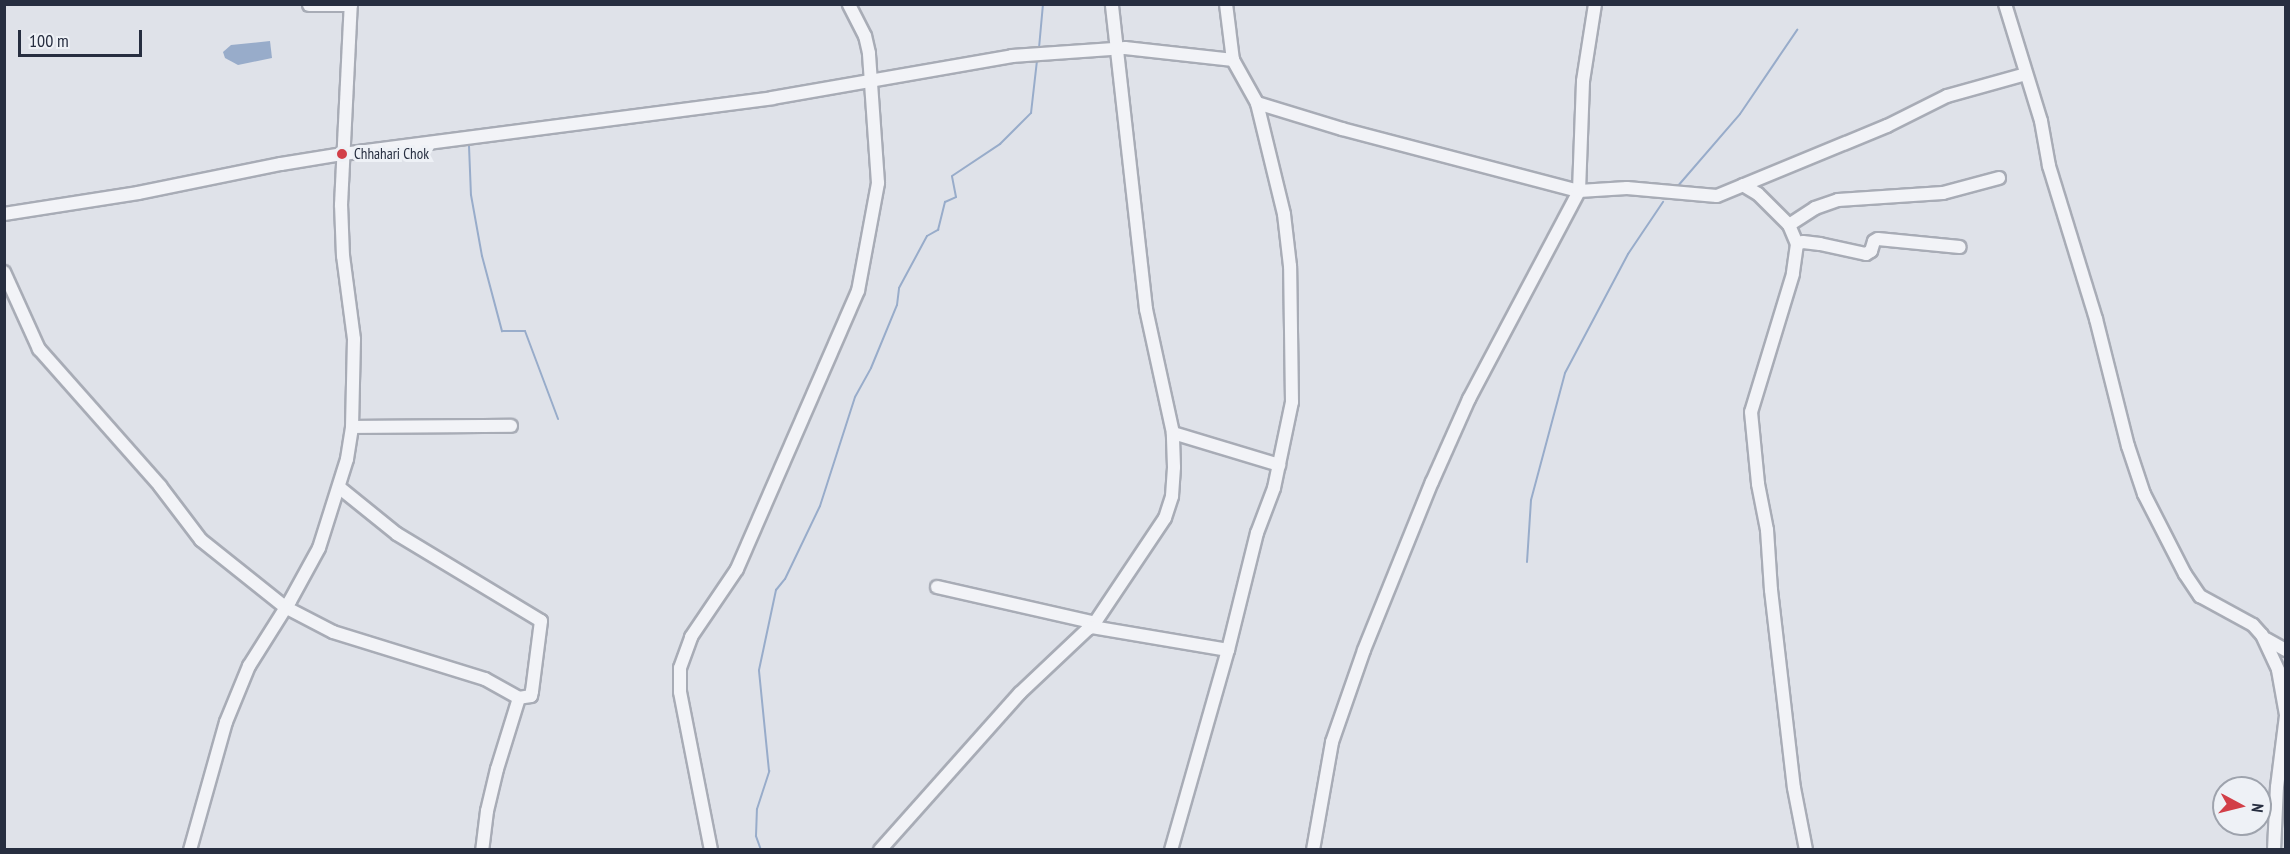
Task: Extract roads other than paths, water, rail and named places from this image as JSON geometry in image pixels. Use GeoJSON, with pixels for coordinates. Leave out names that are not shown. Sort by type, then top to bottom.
{"type":"FeatureCollection","features":[{"type":"Feature","properties":{"kind":"street"},"geometry":{"type":"LineString","coordinates":[[711,849],[680,692],[680,668],[691,637],[737,569],[858,291],[878,183],[873,81],[867,41],[849,4]]}},
{"type":"Feature","properties":{"kind":"street"},"geometry":{"type":"LineString","coordinates":[[880,849],[1020,693],[1094,625],[1165,518],[1172,496],[1173,433],[1146,309],[1112,4]]}},
{"type":"Feature","properties":{"kind":"street"},"geometry":{"type":"LineString","coordinates":[[1171,849],[1228,650],[1257,533],[1274,488],[1292,402],[1290,266],[1284,214],[1257,103],[1233,60],[1226,4]]}},
{"type":"Feature","properties":{"kind":"street"},"geometry":{"type":"LineString","coordinates":[[1313,849],[1332,742],[1364,650],[1432,482],[1469,399],[1578,191],[1583,81],[1595,4]]}},
{"type":"Feature","properties":{"kind":"street"},"geometry":{"type":"LineString","coordinates":[[2005,4],[2041,121],[2049,166],[2096,319],[2128,446],[2144,494],[2185,574],[2200,596],[2253,625],[2271,644],[2286,652],[2279,660],[2278,670]]}},
{"type":"Feature","properties":{"kind":"street"},"geometry":{"type":"LineString","coordinates":[[190,849],[226,722],[249,666],[319,548],[340,488],[352,427],[354,339],[343,256],[343,154],[351,5],[309,5]]}},
{"type":"Feature","properties":{"kind":"street"},"geometry":{"type":"LineString","coordinates":[[4,214],[138,193],[343,154],[772,98],[1012,56],[1116,49],[1233,60]]}},
{"type":"Feature","properties":{"kind":"street"},"geometry":{"type":"LineString","coordinates":[[1257,103],[1342,129],[1578,191],[1627,188],[1717,196],[1887,126],[1947,96],[2026,74]]}},
{"type":"Feature","properties":{"kind":"street"},"geometry":{"type":"LineString","coordinates":[[1789,225],[1815,208],[1838,200],[1943,193],[1999,178]]}},
{"type":"Feature","properties":{"kind":"street"},"geometry":{"type":"LineString","coordinates":[[1743,186],[1758,194],[1789,225],[1797,244],[1793,274],[1751,412],[1758,484],[1767,530],[1771,590],[1794,788],[1806,849]]}},
{"type":"Feature","properties":{"kind":"street"},"geometry":{"type":"LineString","coordinates":[[1797,244],[1803,242],[1820,244],[1866,254],[1871,252],[1874,241],[1878,238],[1960,247]]}},
{"type":"Feature","properties":{"kind":"street"},"geometry":{"type":"LineString","coordinates":[[4,272],[39,349],[160,486],[201,540],[285,607],[333,632],[485,679],[519,698],[531,696],[541,621],[397,534],[340,488]]}},
{"type":"Feature","properties":{"kind":"street"},"geometry":{"type":"LineString","coordinates":[[352,427],[511,426]]}},
{"type":"Feature","properties":{"kind":"street"},"geometry":{"type":"LineString","coordinates":[[1173,433],[1279,465]]}},
{"type":"Feature","properties":{"kind":"street"},"geometry":{"type":"LineString","coordinates":[[937,587],[1094,625],[1228,650]]}},
{"type":"Feature","properties":{"kind":"street"},"geometry":{"type":"LineString","coordinates":[[2262,635],[2278,670],[2286,716],[2277,787],[2274,849]]}},
{"type":"Feature","properties":{"kind":"street"},"geometry":{"type":"LineString","coordinates":[[482,849],[487,812],[497,769],[519,698]]}},
{"type":"Feature","properties":{"kind":"water"},"geometry":{"type":"Polygon","coordinates":[[[270,41],[272,58],[238,65],[225,58],[223,52],[231,45],[270,41]]]}},
{"type":"Feature","properties":{"kind":"waterway"},"geometry":{"type":"LineString","coordinates":[[1039,48],[1043,4]]}},
{"type":"Feature","properties":{"kind":"waterway"},"geometry":{"type":"LineString","coordinates":[[1677,187],[1740,114],[1797,30]]}},
{"type":"Feature","properties":{"kind":"waterway"},"geometry":{"type":"LineString","coordinates":[[761,850],[756,836],[757,809],[769,771],[759,670],[776,590],[785,579],[820,506],[855,397],[871,368],[897,305],[899,288],[927,236],[938,230],[945,202],[956,197],[952,176],[1000,144],[1031,113],[1037,60]]}},
{"type":"Feature","properties":{"kind":"waterway"},"geometry":{"type":"LineString","coordinates":[[469,146],[471,195],[482,256],[502,331],[525,331],[558,419]]}},
{"type":"Feature","properties":{"kind":"waterway"},"geometry":{"type":"LineString","coordinates":[[1527,562],[1531,500],[1565,373],[1628,254],[1663,202]]}},
{"type":"Feature","properties":{"kind":"place","name":"Chhahari Chok"},"geometry":{"type":"Point","coordinates":[342,154]}}]}
